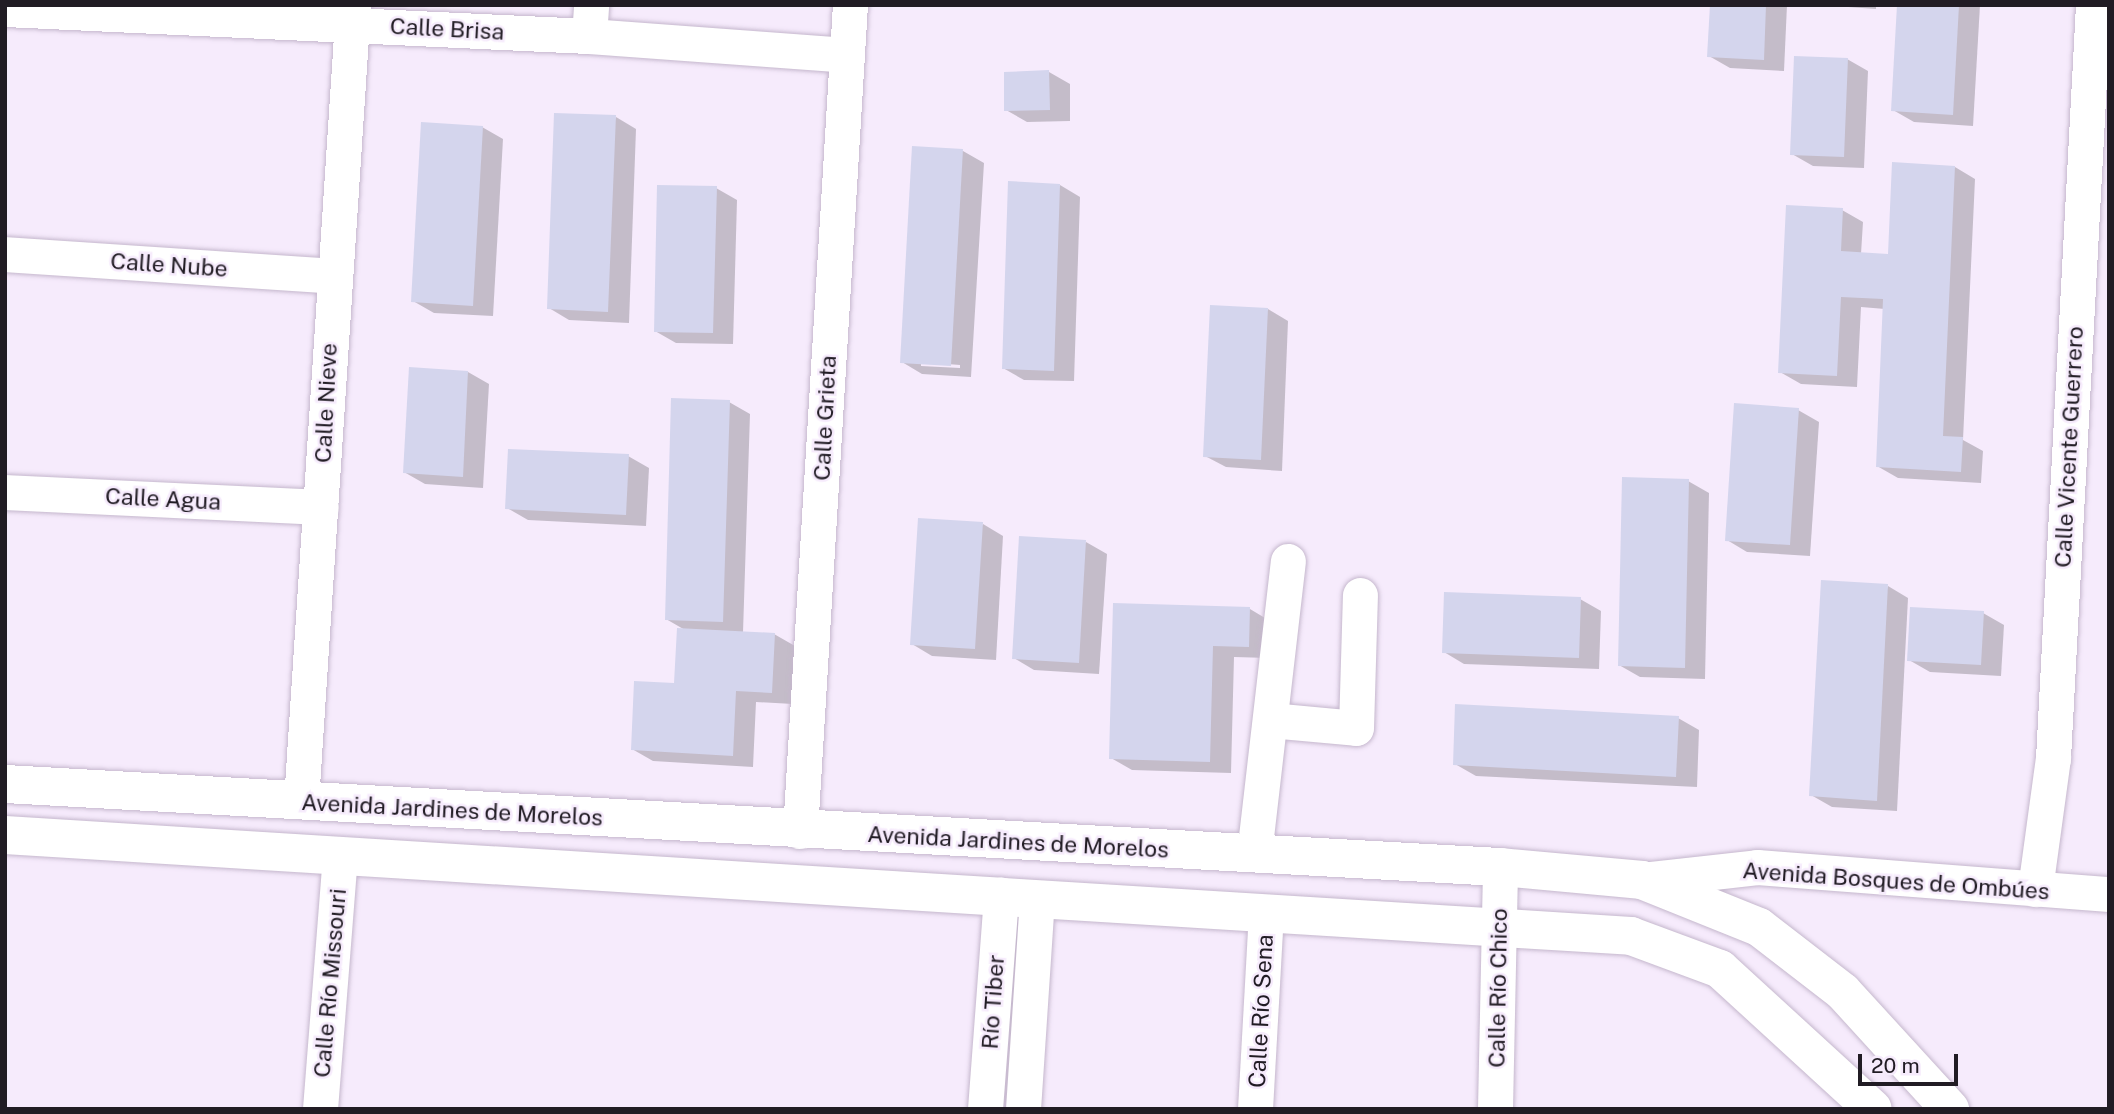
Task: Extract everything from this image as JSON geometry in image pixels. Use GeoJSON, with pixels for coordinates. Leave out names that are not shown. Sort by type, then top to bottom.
{"type":"FeatureCollection","features":[{"type":"Feature","properties":{"kind":"main road","name":"Avenida Jardines de Morelos"},"geometry":{"type":"LineString","coordinates":[[5,784],[565,815],[800,831],[1500,867],[1642,880],[1759,928],[1843,992],[1950,1109]]}},
{"type":"Feature","properties":{"kind":"main road"},"geometry":{"type":"LineString","coordinates":[[565,815],[567,872]]}},
{"type":"Feature","properties":{"kind":"main road"},"geometry":{"type":"LineString","coordinates":[[5,835],[1631,936],[1720,969],[1873,1109]]}},
{"type":"Feature","properties":{"kind":"street","name":"Calle Grieta"},"geometry":{"type":"LineString","coordinates":[[800,831],[849,5]]}},
{"type":"Feature","properties":{"kind":"street","name":"Calle Vicente Guerrero"},"geometry":{"type":"LineString","coordinates":[[2035,889],[2053,758],[2097,138],[2093,5]]}},
{"type":"Feature","properties":{"kind":"street","name":"Calle Brisa"},"geometry":{"type":"LineString","coordinates":[[5,9],[590,21],[846,55]]}},
{"type":"Feature","properties":{"kind":"street","name":"Calle Nieve"},"geometry":{"type":"LineString","coordinates":[[301,801],[321,507],[332,276],[352,15]]}},
{"type":"Feature","properties":{"kind":"street","name":"Calle Nube"},"geometry":{"type":"LineString","coordinates":[[5,254],[332,276]]}},
{"type":"Feature","properties":{"kind":"street","name":"Calle Agua"},"geometry":{"type":"LineString","coordinates":[[5,492],[321,507]]}},
{"type":"Feature","properties":{"kind":"street"},"geometry":{"type":"LineString","coordinates":[[1254,854],[1288,561]]}},
{"type":"Feature","properties":{"kind":"street"},"geometry":{"type":"LineString","coordinates":[[1269,720],[1356,727],[1360,595]]}},
{"type":"Feature","properties":{"kind":"street","name":"Calle Río Missouri"},"geometry":{"type":"LineString","coordinates":[[320,1109],[340,856]]}},
{"type":"Feature","properties":{"kind":"street","name":"Calle Río Chico"},"geometry":{"type":"LineString","coordinates":[[1495,1109],[1500,867]]}},
{"type":"Feature","properties":{"kind":"street","name":"Avenida Bosques de Ombúes"},"geometry":{"type":"LineString","coordinates":[[1642,880],[1757,867],[2109,894]]}},
{"type":"Feature","properties":{"kind":"street","name":"Río Tiber"},"geometry":{"type":"LineString","coordinates":[[985,1109],[1019,897]]}},
{"type":"Feature","properties":{"kind":"street","name":"Río Tiber"},"geometry":{"type":"LineString","coordinates":[[1019,897],[1023,1109]]}},
{"type":"Feature","properties":{"kind":"street","name":"Calle Río Sena"},"geometry":{"type":"LineString","coordinates":[[1255,1109],[1266,912]]}},
{"type":"Feature","properties":{"kind":"building"},"geometry":{"type":"Polygon","coordinates":[[[1710,5],[1766,5],[1764,60],[1707,57],[1710,5]]]}},
{"type":"Feature","properties":{"kind":"building"},"geometry":{"type":"Polygon","coordinates":[[[1897,5],[1959,5],[1953,115],[1891,111],[1897,5]]]}},
{"type":"Feature","properties":{"kind":"building"},"geometry":{"type":"Polygon","coordinates":[[[1794,56],[1848,58],[1844,157],[1790,155],[1794,56]]]}},
{"type":"Feature","properties":{"kind":"building"},"geometry":{"type":"Polygon","coordinates":[[[1049,70],[1050,110],[1004,111],[1004,72],[1049,70]]]}},
{"type":"Feature","properties":{"kind":"building"},"geometry":{"type":"Polygon","coordinates":[[[554,113],[616,115],[608,312],[547,309],[554,113]]]}},
{"type":"Feature","properties":{"kind":"building"},"geometry":{"type":"Polygon","coordinates":[[[421,122],[483,126],[473,306],[411,302],[421,122]]]}},
{"type":"Feature","properties":{"kind":"building"},"geometry":{"type":"Polygon","coordinates":[[[912,146],[963,149],[951,366],[900,363],[912,146]]]}},
{"type":"Feature","properties":{"kind":"building"},"geometry":{"type":"Polygon","coordinates":[[[1892,162],[1955,166],[1943,436],[1963,437],[1961,472],[1876,467],[1883,299],[1841,297],[1837,376],[1778,373],[1786,205],[1843,208],[1841,251],[1888,254],[1892,162]]]}},
{"type":"Feature","properties":{"kind":"building"},"geometry":{"type":"Polygon","coordinates":[[[1008,181],[1060,184],[1054,371],[1002,369],[1008,181]]]}},
{"type":"Feature","properties":{"kind":"building"},"geometry":{"type":"Polygon","coordinates":[[[657,185],[717,186],[713,333],[654,332],[657,185]]]}},
{"type":"Feature","properties":{"kind":"building"},"geometry":{"type":"Polygon","coordinates":[[[1210,305],[1268,308],[1261,460],[1203,457],[1210,305]]]}},
{"type":"Feature","properties":{"kind":"building"},"geometry":{"type":"Polygon","coordinates":[[[409,367],[468,371],[463,477],[403,473],[409,367]]]}},
{"type":"Feature","properties":{"kind":"building"},"geometry":{"type":"Polygon","coordinates":[[[671,398],[730,400],[723,622],[665,620],[671,398]]]}},
{"type":"Feature","properties":{"kind":"building"},"geometry":{"type":"Polygon","coordinates":[[[1734,403],[1799,408],[1790,545],[1725,541],[1734,403]]]}},
{"type":"Feature","properties":{"kind":"building"},"geometry":{"type":"Polygon","coordinates":[[[508,449],[629,454],[626,515],[505,509],[508,449]]]}},
{"type":"Feature","properties":{"kind":"building"},"geometry":{"type":"Polygon","coordinates":[[[1622,477],[1689,479],[1685,668],[1618,666],[1622,477]]]}},
{"type":"Feature","properties":{"kind":"building"},"geometry":{"type":"Polygon","coordinates":[[[918,518],[983,522],[975,649],[910,645],[918,518]]]}},
{"type":"Feature","properties":{"kind":"building"},"geometry":{"type":"Polygon","coordinates":[[[1019,536],[1086,540],[1079,663],[1012,659],[1019,536]]]}},
{"type":"Feature","properties":{"kind":"building"},"geometry":{"type":"Polygon","coordinates":[[[1821,580],[1888,584],[1877,801],[1809,796],[1821,580]]]}},
{"type":"Feature","properties":{"kind":"building"},"geometry":{"type":"Polygon","coordinates":[[[1444,592],[1581,597],[1579,658],[1442,653],[1444,592]]]}},
{"type":"Feature","properties":{"kind":"building"},"geometry":{"type":"Polygon","coordinates":[[[1113,603],[1250,607],[1249,647],[1213,646],[1210,762],[1109,759],[1113,603]]]}},
{"type":"Feature","properties":{"kind":"building"},"geometry":{"type":"Polygon","coordinates":[[[1910,607],[1984,611],[1981,665],[1907,661],[1910,607]]]}},
{"type":"Feature","properties":{"kind":"building"},"geometry":{"type":"Polygon","coordinates":[[[677,628],[775,633],[772,693],[736,691],[733,756],[631,750],[634,681],[674,683],[677,628]]]}},
{"type":"Feature","properties":{"kind":"building"},"geometry":{"type":"Polygon","coordinates":[[[1455,704],[1679,716],[1676,777],[1453,765],[1455,704]]]}}]}
